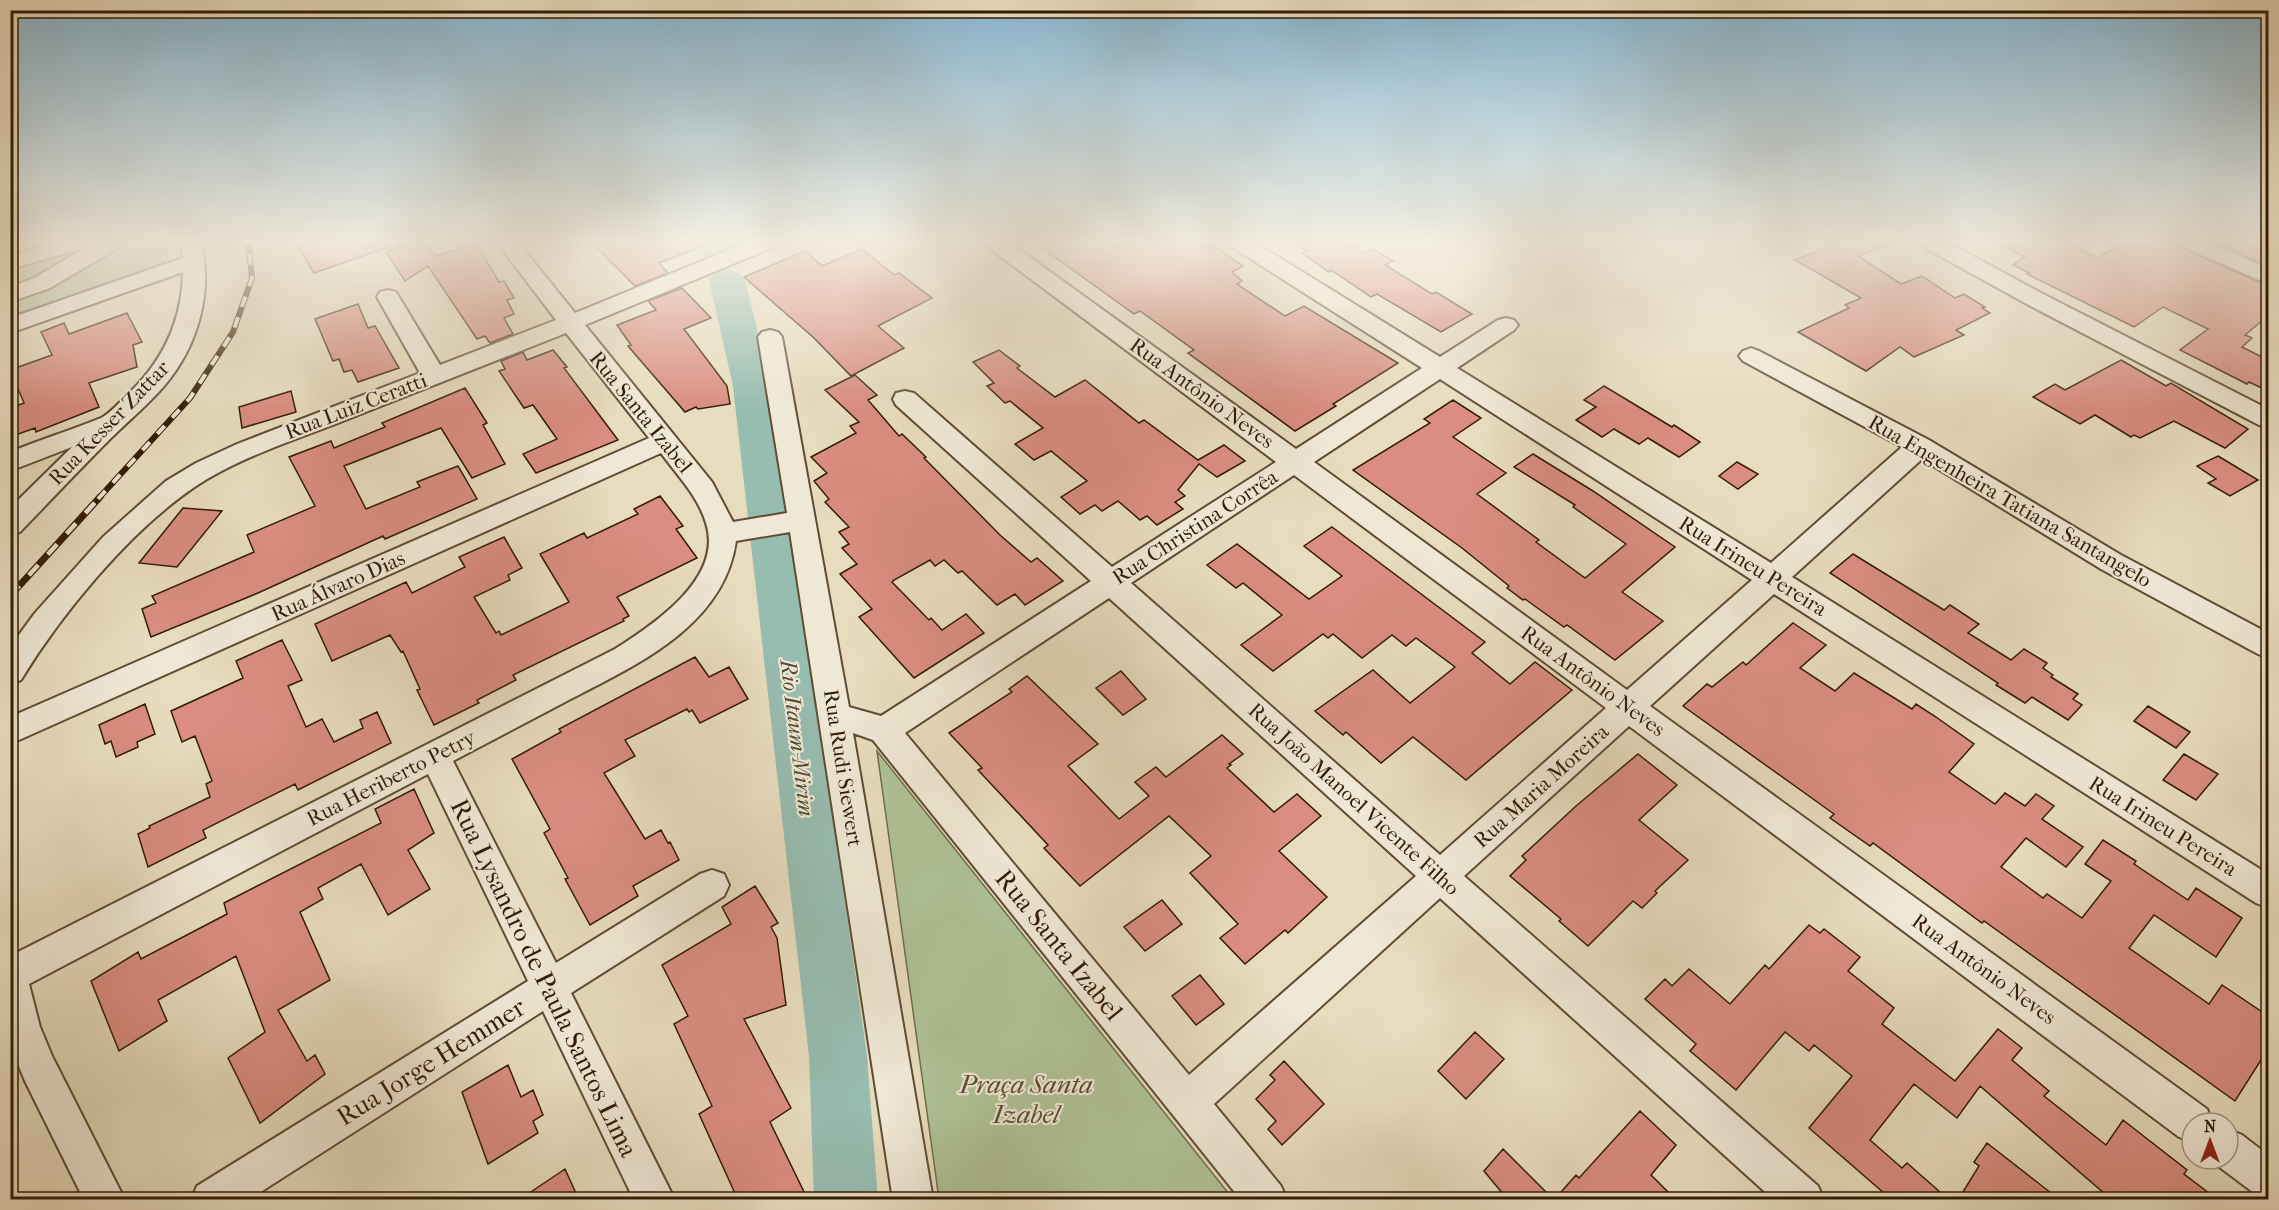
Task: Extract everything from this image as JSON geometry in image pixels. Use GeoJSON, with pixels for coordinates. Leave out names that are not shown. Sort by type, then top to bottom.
{"type":"FeatureCollection","features":[{"type":"Feature","properties":{"kind":"street"},"geometry":{"type":"LineString","coordinates":[[10,326],[81,296]]}},
{"type":"Feature","properties":{"kind":"street","name":"Rua Kesser Zattar"},"geometry":{"type":"LineString","coordinates":[[10,525],[111,422],[146,390],[172,358],[193,296]]}},
{"type":"Feature","properties":{"kind":"street","name":"Rua Santa Izabel"},"geometry":{"type":"LineString","coordinates":[[549,296],[703,489],[716,512],[723,534]]}},
{"type":"Feature","properties":{"kind":"street","name":"Rua Luiz Ceratti"},"geometry":{"type":"LineString","coordinates":[[10,672],[52,610],[88,570],[133,524],[165,495],[186,480],[219,462],[267,441],[634,296]]}},
{"type":"Feature","properties":{"kind":"street","name":"Rua Antônio Neves"},"geometry":{"type":"LineString","coordinates":[[1070,296],[2180,1113]]}},
{"type":"Feature","properties":{"kind":"street","name":"Rua Irineu Pereira"},"geometry":{"type":"LineString","coordinates":[[1327,296],[2268,892]]}},
{"type":"Feature","properties":{"kind":"street"},"geometry":{"type":"LineString","coordinates":[[2031,296],[2268,419]]}},
{"type":"Feature","properties":{"kind":"street"},"geometry":{"type":"LineString","coordinates":[[388,297],[434,376]]}},
{"type":"Feature","properties":{"kind":"street","name":"Rua Christina Corrêa"},"geometry":{"type":"LineString","coordinates":[[884,730],[1506,325]]}},
{"type":"Feature","properties":{"kind":"street","name":"Rua Rudi Siewert"},"geometry":{"type":"LineString","coordinates":[[770,338],[835,715],[913,1200]]}},
{"type":"Feature","properties":{"kind":"street","name":"Rua Engenheira Tatiana Santangelo"},"geometry":{"type":"LineString","coordinates":[[1751,356],[1920,446],[2081,546],[2268,646]]}},
{"type":"Feature","properties":{"kind":"street","name":"Rua João Manoel Vicente Filho"},"geometry":{"type":"LineString","coordinates":[[905,399],[1804,1200]]}},
{"type":"Feature","properties":{"kind":"street"},"geometry":{"type":"LineString","coordinates":[[10,462],[111,422]]}},
{"type":"Feature","properties":{"kind":"street","name":"Rua Álvaro Dias"},"geometry":{"type":"LineString","coordinates":[[10,731],[665,441]]}},
{"type":"Feature","properties":{"kind":"street","name":"Rua Maria Moreira"},"geometry":{"type":"LineString","coordinates":[[1188,1102],[1920,446]]}},
{"type":"Feature","properties":{"kind":"street"},"geometry":{"type":"LineString","coordinates":[[723,534],[801,520]]}},
{"type":"Feature","properties":{"kind":"street","name":"Rua Heriberto Petry"},"geometry":{"type":"LineString","coordinates":[[10,975],[625,657],[682,618],[699,597],[720,555],[723,534]]}},
{"type":"Feature","properties":{"kind":"street"},"geometry":{"type":"LineString","coordinates":[[835,715],[884,730]]}},
{"type":"Feature","properties":{"kind":"street","name":"Rua Santa Izabel"},"geometry":{"type":"LineString","coordinates":[[884,730],[1267,1200]]}},
{"type":"Feature","properties":{"kind":"street","name":"Rua Lysandro de Paula Santos Lima"},"geometry":{"type":"LineString","coordinates":[[435,756],[655,1200]]}},
{"type":"Feature","properties":{"kind":"street","name":"Rua Jorge Hemmer"},"geometry":{"type":"LineString","coordinates":[[211,1200],[712,885]]}},
{"type":"Feature","properties":{"kind":"street"},"geometry":{"type":"LineString","coordinates":[[10,981],[22,1027],[38,1068],[105,1200]]}},
{"type":"Feature","properties":{"kind":"street"},"geometry":{"type":"LineString","coordinates":[[2240,1158],[2268,1179]]}},
{"type":"Feature","properties":{"kind":"green space"},"geometry":{"type":"Polygon","coordinates":[[[11,296],[71,296],[11,318],[11,296]]]}},
{"type":"Feature","properties":{"kind":"green space","name":"Praça Santa Izabel"},"geometry":{"type":"Polygon","coordinates":[[[877,751],[1233,1199],[939,1199],[877,751]]]}},
{"type":"Feature","properties":{"kind":"building"},"geometry":{"type":"Polygon","coordinates":[[[448,296],[513,296],[507,300],[514,314],[504,318],[513,334],[490,343],[485,336],[477,339],[448,296]]]}},
{"type":"Feature","properties":{"kind":"building"},"geometry":{"type":"Polygon","coordinates":[[[660,296],[690,296],[711,318],[684,329],[727,386],[730,404],[698,409],[696,407],[685,412],[628,346],[631,345],[617,325],[656,310],[648,301],[660,296]]]}},
{"type":"Feature","properties":{"kind":"building"},"geometry":{"type":"Polygon","coordinates":[[[766,296],[932,298],[878,326],[904,348],[851,376],[814,338],[766,296]]]}},
{"type":"Feature","properties":{"kind":"building"},"geometry":{"type":"Polygon","coordinates":[[[1110,296],[1256,296],[1285,316],[1304,306],[1398,363],[1295,431],[1188,353],[1194,350],[1140,311],[1134,314],[1110,296]]]}},
{"type":"Feature","properties":{"kind":"building"},"geometry":{"type":"Polygon","coordinates":[[[1381,296],[1443,296],[1472,314],[1441,332],[1381,296]]]}},
{"type":"Feature","properties":{"kind":"building"},"geometry":{"type":"Polygon","coordinates":[[[1858,296],[1968,296],[1990,313],[1956,330],[1964,335],[1914,357],[1900,347],[1866,371],[1798,332],[1849,308],[1845,305],[1861,298],[1858,296]]]}},
{"type":"Feature","properties":{"kind":"building"},"geometry":{"type":"Polygon","coordinates":[[[2072,296],[2268,296],[2268,316],[2245,335],[2252,338],[2242,347],[2268,360],[2268,391],[2249,382],[2247,384],[2180,350],[2208,329],[2163,307],[2134,327],[2072,296]]]}},
{"type":"Feature","properties":{"kind":"building"},"geometry":{"type":"Polygon","coordinates":[[[358,304],[368,328],[375,326],[399,368],[358,382],[352,370],[344,372],[339,359],[333,361],[315,319],[358,304]]]}},
{"type":"Feature","properties":{"kind":"building"},"geometry":{"type":"Polygon","coordinates":[[[127,313],[142,342],[133,345],[137,367],[89,383],[99,407],[36,432],[35,428],[10,437],[10,408],[24,403],[10,370],[52,355],[41,332],[64,323],[69,334],[127,313]]]}},
{"type":"Feature","properties":{"kind":"building"},"geometry":{"type":"Polygon","coordinates":[[[553,350],[618,440],[536,473],[523,454],[557,439],[533,405],[524,408],[499,371],[505,369],[501,361],[523,352],[527,360],[553,350]]]}},
{"type":"Feature","properties":{"kind":"building"},"geometry":{"type":"Polygon","coordinates":[[[999,350],[1020,366],[1017,368],[1055,397],[1085,380],[1139,423],[1144,420],[1198,460],[1224,445],[1245,461],[1217,477],[1199,464],[1178,490],[1185,496],[1175,502],[1183,509],[1157,525],[1147,516],[1140,520],[1118,501],[1102,511],[1095,505],[1080,514],[1061,497],[1087,481],[1051,451],[1034,460],[1015,444],[1043,428],[1010,401],[1005,403],[987,386],[994,383],[973,362],[999,350]]]}},
{"type":"Feature","properties":{"kind":"building"},"geometry":{"type":"Polygon","coordinates":[[[2121,360],[2166,386],[2171,383],[2248,429],[2225,448],[2174,421],[2140,438],[2134,435],[2131,437],[2095,415],[2080,424],[2033,397],[2055,384],[2065,390],[2121,360]]]}},
{"type":"Feature","properties":{"kind":"building"},"geometry":{"type":"Polygon","coordinates":[[[855,375],[877,395],[868,400],[899,436],[902,434],[926,457],[924,458],[1000,535],[1031,562],[1037,558],[1063,581],[1025,605],[1015,594],[997,605],[962,571],[958,573],[944,560],[935,566],[930,560],[894,580],[892,582],[942,630],[966,614],[984,633],[914,678],[859,617],[872,609],[840,574],[857,564],[842,548],[849,544],[839,532],[849,527],[825,502],[829,499],[814,481],[827,473],[811,457],[856,433],[850,426],[859,422],[825,390],[855,375]]]}},
{"type":"Feature","properties":{"kind":"building"},"geometry":{"type":"Polygon","coordinates":[[[1604,386],[1700,442],[1679,457],[1648,438],[1639,444],[1614,429],[1602,437],[1576,420],[1596,407],[1584,400],[1604,386]]]}},
{"type":"Feature","properties":{"kind":"building"},"geometry":{"type":"Polygon","coordinates":[[[465,388],[487,423],[483,425],[505,464],[472,478],[441,428],[344,466],[366,509],[420,487],[417,482],[458,466],[477,499],[385,539],[383,536],[258,593],[151,637],[142,609],[156,603],[152,596],[254,552],[247,535],[315,506],[289,457],[331,441],[334,448],[385,427],[382,423],[465,388]]]}},
{"type":"Feature","properties":{"kind":"building"},"geometry":{"type":"Polygon","coordinates":[[[291,391],[296,412],[242,428],[239,407],[291,391]]]}},
{"type":"Feature","properties":{"kind":"building"},"geometry":{"type":"Polygon","coordinates":[[[1453,400],[1481,418],[1453,437],[1506,473],[1477,494],[1585,578],[1626,544],[1573,507],[1575,505],[1514,467],[1533,454],[1593,491],[1675,547],[1622,592],[1663,621],[1615,660],[1567,625],[1564,627],[1525,599],[1523,600],[1462,548],[1353,470],[1430,423],[1424,419],[1453,400]]]}},
{"type":"Feature","properties":{"kind":"building"},"geometry":{"type":"Polygon","coordinates":[[[2218,456],[2258,480],[2230,496],[2208,483],[2216,479],[2197,466],[2218,456]]]}},
{"type":"Feature","properties":{"kind":"building"},"geometry":{"type":"Polygon","coordinates":[[[1737,462],[1758,474],[1738,489],[1719,476],[1737,462]]]}},
{"type":"Feature","properties":{"kind":"building"},"geometry":{"type":"Polygon","coordinates":[[[660,496],[683,526],[676,529],[697,558],[617,597],[629,616],[623,619],[624,621],[513,675],[516,680],[477,700],[479,703],[434,725],[417,690],[420,689],[403,651],[401,652],[390,635],[332,661],[315,624],[406,582],[412,593],[465,567],[459,557],[504,537],[522,568],[508,575],[510,580],[474,597],[496,633],[499,631],[501,635],[569,602],[540,554],[584,533],[587,538],[638,514],[634,509],[660,496]]]}},
{"type":"Feature","properties":{"kind":"building"},"geometry":{"type":"Polygon","coordinates":[[[183,508],[222,511],[177,567],[139,563],[183,508]]]}},
{"type":"Feature","properties":{"kind":"building"},"geometry":{"type":"Polygon","coordinates":[[[1332,527],[1485,642],[1472,653],[1510,684],[1535,662],[1572,690],[1466,780],[1413,737],[1381,763],[1346,732],[1343,735],[1315,711],[1373,670],[1410,703],[1455,667],[1416,638],[1406,646],[1392,635],[1362,658],[1333,634],[1328,638],[1323,634],[1273,671],[1241,645],[1282,615],[1243,583],[1236,588],[1207,565],[1237,544],[1309,599],[1342,576],[1304,546],[1332,527]]]}},
{"type":"Feature","properties":{"kind":"building"},"geometry":{"type":"Polygon","coordinates":[[[1853,554],[1944,610],[1950,605],[1979,624],[1968,633],[2011,660],[2024,649],[2047,663],[2043,668],[2053,675],[2051,677],[2078,694],[2073,699],[2082,705],[2068,720],[2032,697],[2025,703],[1996,685],[1998,683],[1830,573],[1853,554]]]}},
{"type":"Feature","properties":{"kind":"building"},"geometry":{"type":"Polygon","coordinates":[[[1793,623],[1826,645],[1800,668],[1835,691],[1854,673],[1912,709],[1916,704],[1936,717],[1974,744],[1949,772],[1995,804],[2005,793],[2025,806],[2036,794],[2054,806],[2042,819],[2083,847],[2066,867],[2026,838],[2001,867],[2043,898],[2047,894],[2082,918],[2111,881],[2085,864],[2103,840],[2136,861],[2134,864],[2188,900],[2196,888],[2242,918],[2216,957],[2154,915],[2129,948],[2209,1004],[2222,985],[2268,1016],[2268,1049],[2235,1101],[1984,921],[1982,923],[1873,843],[1870,846],[1830,818],[1834,814],[1683,706],[1707,684],[1712,687],[1743,662],[1746,665],[1793,623]]]}},
{"type":"Feature","properties":{"kind":"building"},"geometry":{"type":"Polygon","coordinates":[[[282,640],[302,680],[288,686],[306,727],[322,719],[334,742],[363,728],[360,720],[377,712],[391,743],[298,790],[295,784],[203,830],[206,838],[148,867],[138,834],[150,828],[149,826],[210,797],[206,784],[212,781],[195,736],[182,742],[171,711],[243,678],[236,661],[282,640]]]}},
{"type":"Feature","properties":{"kind":"building"},"geometry":{"type":"Polygon","coordinates":[[[695,657],[709,677],[729,667],[748,699],[700,723],[692,710],[689,712],[687,709],[625,740],[635,756],[604,773],[645,839],[661,830],[679,860],[633,886],[638,896],[590,925],[544,833],[550,829],[512,759],[561,732],[559,729],[695,657]]]}},
{"type":"Feature","properties":{"kind":"building"},"geometry":{"type":"Polygon","coordinates":[[[1121,671],[1146,699],[1123,715],[1096,688],[1121,671]]]}},
{"type":"Feature","properties":{"kind":"building"},"geometry":{"type":"Polygon","coordinates":[[[1027,676],[1098,744],[1068,766],[1119,819],[1149,796],[1135,782],[1156,767],[1166,777],[1222,735],[1243,754],[1227,768],[1274,812],[1297,794],[1321,816],[1279,851],[1327,897],[1288,933],[1285,930],[1245,964],[1220,938],[1238,924],[1190,873],[1211,856],[1169,816],[1080,886],[1044,848],[1048,845],[978,770],[982,768],[949,733],[1012,692],[1009,689],[1027,676]]]}},
{"type":"Feature","properties":{"kind":"building"},"geometry":{"type":"Polygon","coordinates":[[[145,704],[155,734],[137,742],[138,747],[116,757],[111,741],[105,744],[99,725],[145,704]]]}},
{"type":"Feature","properties":{"kind":"building"},"geometry":{"type":"Polygon","coordinates":[[[2148,706],[2190,732],[2176,748],[2134,721],[2148,706]]]}},
{"type":"Feature","properties":{"kind":"building"},"geometry":{"type":"Polygon","coordinates":[[[1638,754],[1677,785],[1639,820],[1688,860],[1655,891],[1657,893],[1642,908],[1633,901],[1588,946],[1559,921],[1561,919],[1510,876],[1526,860],[1522,856],[1576,806],[1638,754]]]}},
{"type":"Feature","properties":{"kind":"building"},"geometry":{"type":"Polygon","coordinates":[[[2184,754],[2218,774],[2196,800],[2163,780],[2184,754]]]}},
{"type":"Feature","properties":{"kind":"building"},"geometry":{"type":"Polygon","coordinates":[[[414,789],[434,833],[408,850],[430,889],[388,915],[361,864],[318,888],[323,899],[300,912],[330,980],[278,1010],[307,1061],[315,1055],[325,1074],[260,1123],[228,1058],[265,1032],[236,956],[158,1000],[167,1021],[119,1051],[91,981],[138,952],[141,959],[227,914],[224,903],[381,823],[375,809],[414,789]]]}},
{"type":"Feature","properties":{"kind":"building"},"geometry":{"type":"Polygon","coordinates":[[[755,886],[778,923],[771,927],[777,938],[786,1005],[744,1019],[791,1108],[770,1122],[808,1200],[738,1200],[699,1114],[712,1106],[674,1024],[688,1016],[662,965],[731,924],[722,907],[755,886]]]}},
{"type":"Feature","properties":{"kind":"building"},"geometry":{"type":"Polygon","coordinates":[[[1162,900],[1182,924],[1145,951],[1124,927],[1162,900]]]}},
{"type":"Feature","properties":{"kind":"building"},"geometry":{"type":"Polygon","coordinates":[[[1809,925],[1820,933],[1824,929],[1860,957],[1848,971],[1894,1008],[1882,1024],[1955,1081],[1998,1029],[2022,1048],[2012,1060],[2049,1091],[2044,1096],[2106,1145],[2123,1120],[2180,1165],[2180,1171],[2186,1171],[2184,1174],[2218,1200],[2112,1200],[1980,1086],[1957,1118],[1914,1084],[1870,1140],[1902,1168],[1907,1163],[1949,1200],[1892,1200],[1809,1128],[1852,1076],[1814,1045],[1809,1051],[1785,1032],[1736,1090],[1690,1051],[1696,1044],[1645,999],[1665,979],[1672,986],[1689,969],[1730,1004],[1765,965],[1769,969],[1809,925]]]}},
{"type":"Feature","properties":{"kind":"building"},"geometry":{"type":"Polygon","coordinates":[[[1200,975],[1224,1004],[1196,1025],[1172,996],[1200,975]]]}},
{"type":"Feature","properties":{"kind":"building"},"geometry":{"type":"Polygon","coordinates":[[[1475,1032],[1504,1059],[1466,1099],[1438,1071],[1475,1032]]]}},
{"type":"Feature","properties":{"kind":"building"},"geometry":{"type":"Polygon","coordinates":[[[1284,1061],[1324,1104],[1282,1145],[1268,1129],[1276,1121],[1256,1099],[1275,1080],[1270,1075],[1284,1061]]]}},
{"type":"Feature","properties":{"kind":"building"},"geometry":{"type":"Polygon","coordinates":[[[508,1065],[521,1097],[533,1090],[543,1115],[533,1121],[538,1133],[488,1164],[462,1092],[508,1065]]]}},
{"type":"Feature","properties":{"kind":"building"},"geometry":{"type":"Polygon","coordinates":[[[1640,1111],[1676,1145],[1651,1175],[1676,1200],[1554,1200],[1576,1175],[1579,1178],[1640,1111]]]}},
{"type":"Feature","properties":{"kind":"building"},"geometry":{"type":"Polygon","coordinates":[[[1987,1143],[2060,1200],[1958,1200],[1979,1166],[1974,1162],[1987,1143]]]}},
{"type":"Feature","properties":{"kind":"building"},"geometry":{"type":"Polygon","coordinates":[[[1503,1149],[1554,1200],[1508,1200],[1484,1171],[1503,1149]]]}},
{"type":"Feature","properties":{"kind":"building"},"geometry":{"type":"Polygon","coordinates":[[[565,1169],[579,1200],[519,1200],[565,1169]]]}},
{"type":"Feature","properties":{"kind":"waterway","name":"Rio Itaum-Mirim"},"geometry":{"type":"LineString","coordinates":[[731,296],[752,386],[838,1056],[846,1200]]}},
{"type":"Feature","properties":{"kind":"railway"},"geometry":{"type":"LineString","coordinates":[[98,499],[190,398],[233,332],[246,296]]}},
{"type":"Feature","properties":{"kind":"railway"},"geometry":{"type":"LineString","coordinates":[[10,596],[100,497]]}}]}
